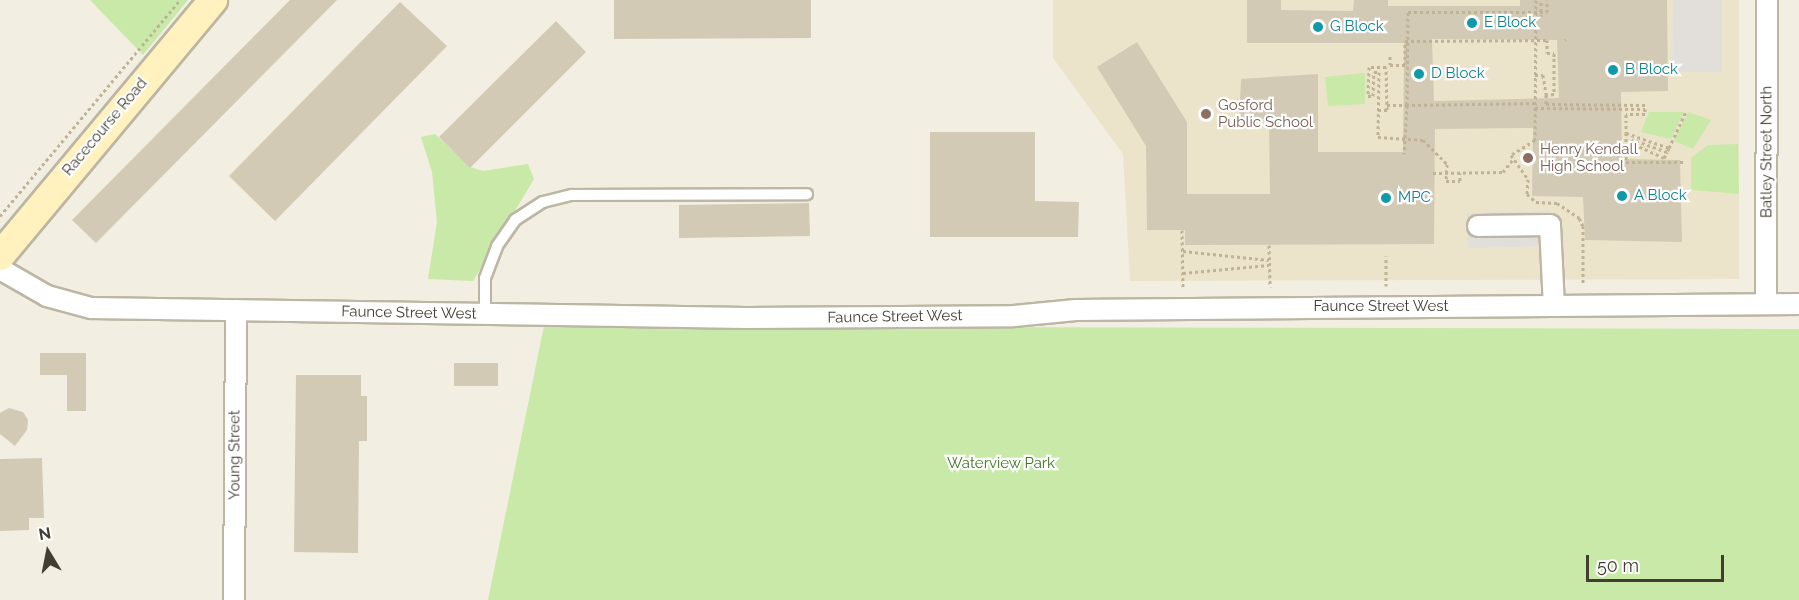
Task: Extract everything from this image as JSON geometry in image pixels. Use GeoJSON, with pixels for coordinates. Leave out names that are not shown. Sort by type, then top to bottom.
{"type":"FeatureCollection","features":[{"type":"Feature","properties":{"kind":"main road","name":"Racecourse Road"},"geometry":{"type":"LineString","coordinates":[[0,256],[213,0]]}},
{"type":"Feature","properties":{"kind":"street","name":"Batley Street North"},"geometry":{"type":"LineString","coordinates":[[1766,304],[1767,0]]}},
{"type":"Feature","properties":{"kind":"street"},"geometry":{"type":"LineString","coordinates":[[1478,226],[1550,225],[1554,306]]}},
{"type":"Feature","properties":{"kind":"street","name":"Faunce Street West"},"geometry":{"type":"LineString","coordinates":[[0,268],[47,296],[81,306],[236,310],[746,318],[1014,315],[1076,310],[1799,304]]}},
{"type":"Feature","properties":{"kind":"street","name":"Young Street"},"geometry":{"type":"LineString","coordinates":[[234,600],[236,310]]}},
{"type":"Feature","properties":{"kind":"lane"},"geometry":{"type":"LineString","coordinates":[[484,314],[485,278],[497,246],[515,220],[543,201],[572,195],[807,194]]}},
{"type":"Feature","properties":{"kind":"path"},"geometry":{"type":"LineString","coordinates":[[0,216],[180,0]]}},
{"type":"Feature","properties":{"kind":"path"},"geometry":{"type":"LineString","coordinates":[[1524,200],[1527,194],[1528,179],[1511,155],[1535,140],[1536,0]]}},
{"type":"Feature","properties":{"kind":"path"},"geometry":{"type":"LineString","coordinates":[[1536,17],[1541,17],[1545,0]]}},
{"type":"Feature","properties":{"kind":"path"},"geometry":{"type":"LineString","coordinates":[[1407,153],[1408,12],[1547,12],[1545,0]]}},
{"type":"Feature","properties":{"kind":"path"},"geometry":{"type":"LineString","coordinates":[[1460,173],[1460,181],[1446,181],[1447,164],[1434,148],[1423,140],[1378,137],[1378,72],[1374,72],[1373,96],[1368,96],[1369,67],[1405,65],[1405,41],[1547,40],[1547,53],[1554,53],[1554,94],[1546,94]]}},
{"type":"Feature","properties":{"kind":"path"},"geometry":{"type":"LineString","coordinates":[[1378,110],[1387,110],[1390,55]]}},
{"type":"Feature","properties":{"kind":"path"},"geometry":{"type":"LineString","coordinates":[[1535,75],[1543,75],[1546,104],[1645,105],[1645,114],[1626,114],[1626,162],[1686,162]]}},
{"type":"Feature","properties":{"kind":"path"},"geometry":{"type":"LineString","coordinates":[[1387,105],[1536,103]]}},
{"type":"Feature","properties":{"kind":"path"},"geometry":{"type":"LineString","coordinates":[[1535,108],[1645,109]]}},
{"type":"Feature","properties":{"kind":"path"},"geometry":{"type":"LineString","coordinates":[[1668,150],[1632,139],[1632,144],[1664,158],[1668,150],[1686,112]]}},
{"type":"Feature","properties":{"kind":"path"},"geometry":{"type":"LineString","coordinates":[[1626,133],[1668,150]]}},
{"type":"Feature","properties":{"kind":"path"},"geometry":{"type":"LineString","coordinates":[[1433,173],[1503,172],[1514,158]]}},
{"type":"Feature","properties":{"kind":"path"},"geometry":{"type":"LineString","coordinates":[[1527,194],[1536,202],[1557,203],[1579,218],[1583,226],[1583,284]]}},
{"type":"Feature","properties":{"kind":"path"},"geometry":{"type":"LineString","coordinates":[[1182,230],[1183,288]]}},
{"type":"Feature","properties":{"kind":"path"},"geometry":{"type":"LineString","coordinates":[[1269,245],[1270,287]]}},
{"type":"Feature","properties":{"kind":"path"},"geometry":{"type":"LineString","coordinates":[[1183,251],[1269,260]]}},
{"type":"Feature","properties":{"kind":"path"},"geometry":{"type":"LineString","coordinates":[[1386,256],[1386,286]]}},
{"type":"Feature","properties":{"kind":"path"},"geometry":{"type":"LineString","coordinates":[[1183,273],[1269,265]]}},
{"type":"Feature","properties":{"kind":"shaded area","name":"Henry Kendall High School"},"geometry":{"type":"Polygon","coordinates":[[[1053,0],[1739,0],[1739,279],[1130,281],[1123,154],[1053,58],[1053,0]]]}},
{"type":"Feature","properties":{"kind":"shaded area"},"geometry":{"type":"Polygon","coordinates":[[[1673,0],[1722,0],[1722,72],[1672,72],[1673,0]]]}},
{"type":"Feature","properties":{"kind":"shaded area"},"geometry":{"type":"Polygon","coordinates":[[[1548,211],[1562,218],[1562,246],[1467,248],[1467,213],[1548,211]]]}},
{"type":"Feature","properties":{"kind":"green space"},"geometry":{"type":"Polygon","coordinates":[[[90,0],[188,0],[143,55],[90,0]]]}},
{"type":"Feature","properties":{"kind":"green space"},"geometry":{"type":"Polygon","coordinates":[[[1365,73],[1365,104],[1328,106],[1325,77],[1365,73]]]}},
{"type":"Feature","properties":{"kind":"green space"},"geometry":{"type":"Polygon","coordinates":[[[1649,112],[1684,112],[1671,139],[1641,132],[1649,112]]]}},
{"type":"Feature","properties":{"kind":"green space"},"geometry":{"type":"Polygon","coordinates":[[[1688,112],[1711,120],[1693,149],[1674,141],[1688,112]]]}},
{"type":"Feature","properties":{"kind":"green space"},"geometry":{"type":"Polygon","coordinates":[[[435,134],[470,167],[483,171],[528,164],[534,179],[473,281],[428,279],[437,222],[432,172],[421,137],[435,134]]]}},
{"type":"Feature","properties":{"kind":"green space"},"geometry":{"type":"Polygon","coordinates":[[[1738,144],[1739,194],[1691,190],[1691,158],[1708,145],[1738,144]]]}},
{"type":"Feature","properties":{"kind":"green space","name":"Waterview Park"},"geometry":{"type":"Polygon","coordinates":[[[544,326],[1799,329],[1799,600],[488,600],[544,326]]]}},
{"type":"Feature","properties":{"kind":"building"},"geometry":{"type":"Polygon","coordinates":[[[290,0],[337,0],[96,243],[72,220],[290,0]]]}},
{"type":"Feature","properties":{"kind":"building"},"geometry":{"type":"Polygon","coordinates":[[[614,0],[811,0],[811,38],[614,39],[614,0]]]}},
{"type":"Feature","properties":{"kind":"building"},"geometry":{"type":"Polygon","coordinates":[[[1247,0],[1281,0],[1281,10],[1353,11],[1354,0],[1388,0],[1388,6],[1520,6],[1520,0],[1667,0],[1668,91],[1621,92],[1622,159],[1680,160],[1682,242],[1585,240],[1583,197],[1532,196],[1533,128],[1435,129],[1434,244],[1185,245],[1185,230],[1147,230],[1146,146],[1097,67],[1137,42],[1187,122],[1187,194],[1270,194],[1269,127],[1239,126],[1241,79],[1318,74],[1318,152],[1403,152],[1404,43],[1247,43],[1247,0]],[[1432,39],[1434,101],[1559,98],[1557,40],[1432,39]]]}},
{"type":"Feature","properties":{"kind":"building"},"geometry":{"type":"Polygon","coordinates":[[[400,2],[447,46],[275,221],[229,176],[400,2]]]}},
{"type":"Feature","properties":{"kind":"building"},"geometry":{"type":"Polygon","coordinates":[[[556,21],[586,52],[470,168],[439,137],[556,21]]]}},
{"type":"Feature","properties":{"kind":"building"},"geometry":{"type":"Polygon","coordinates":[[[930,132],[1035,132],[1035,201],[1079,202],[1078,237],[930,237],[930,132]]]}},
{"type":"Feature","properties":{"kind":"building"},"geometry":{"type":"Polygon","coordinates":[[[809,203],[810,236],[679,238],[679,205],[809,203]]]}},
{"type":"Feature","properties":{"kind":"building"},"geometry":{"type":"Polygon","coordinates":[[[40,353],[86,353],[86,411],[67,411],[67,375],[40,375],[40,353]]]}},
{"type":"Feature","properties":{"kind":"building"},"geometry":{"type":"Polygon","coordinates":[[[454,363],[498,363],[498,386],[454,386],[454,363]]]}},
{"type":"Feature","properties":{"kind":"building"},"geometry":{"type":"Polygon","coordinates":[[[296,375],[361,375],[361,396],[367,396],[367,441],[359,441],[358,553],[294,552],[296,375]]]}},
{"type":"Feature","properties":{"kind":"building"},"geometry":{"type":"Polygon","coordinates":[[[9,408],[23,412],[28,420],[27,430],[15,446],[0,434],[0,413],[9,408]]]}},
{"type":"Feature","properties":{"kind":"building"},"geometry":{"type":"Polygon","coordinates":[[[42,458],[44,518],[29,518],[29,530],[0,531],[0,459],[42,458]]]}},
{"type":"Feature","properties":{"kind":"place","name":"E Block"},"geometry":{"type":"Point","coordinates":[1472,23]}},
{"type":"Feature","properties":{"kind":"place","name":"G Block"},"geometry":{"type":"Point","coordinates":[1318,27]}},
{"type":"Feature","properties":{"kind":"place","name":"B Block"},"geometry":{"type":"Point","coordinates":[1613,70]}},
{"type":"Feature","properties":{"kind":"place","name":"D Block"},"geometry":{"type":"Point","coordinates":[1419,74]}},
{"type":"Feature","properties":{"kind":"place","name":"Gosford Public School"},"geometry":{"type":"Point","coordinates":[1206,114]}},
{"type":"Feature","properties":{"kind":"place","name":"Henry Kendall High School"},"geometry":{"type":"Point","coordinates":[1528,158]}},
{"type":"Feature","properties":{"kind":"place","name":"A Block"},"geometry":{"type":"Point","coordinates":[1622,196]}},
{"type":"Feature","properties":{"kind":"place","name":"MPC"},"geometry":{"type":"Point","coordinates":[1386,198]}}]}
